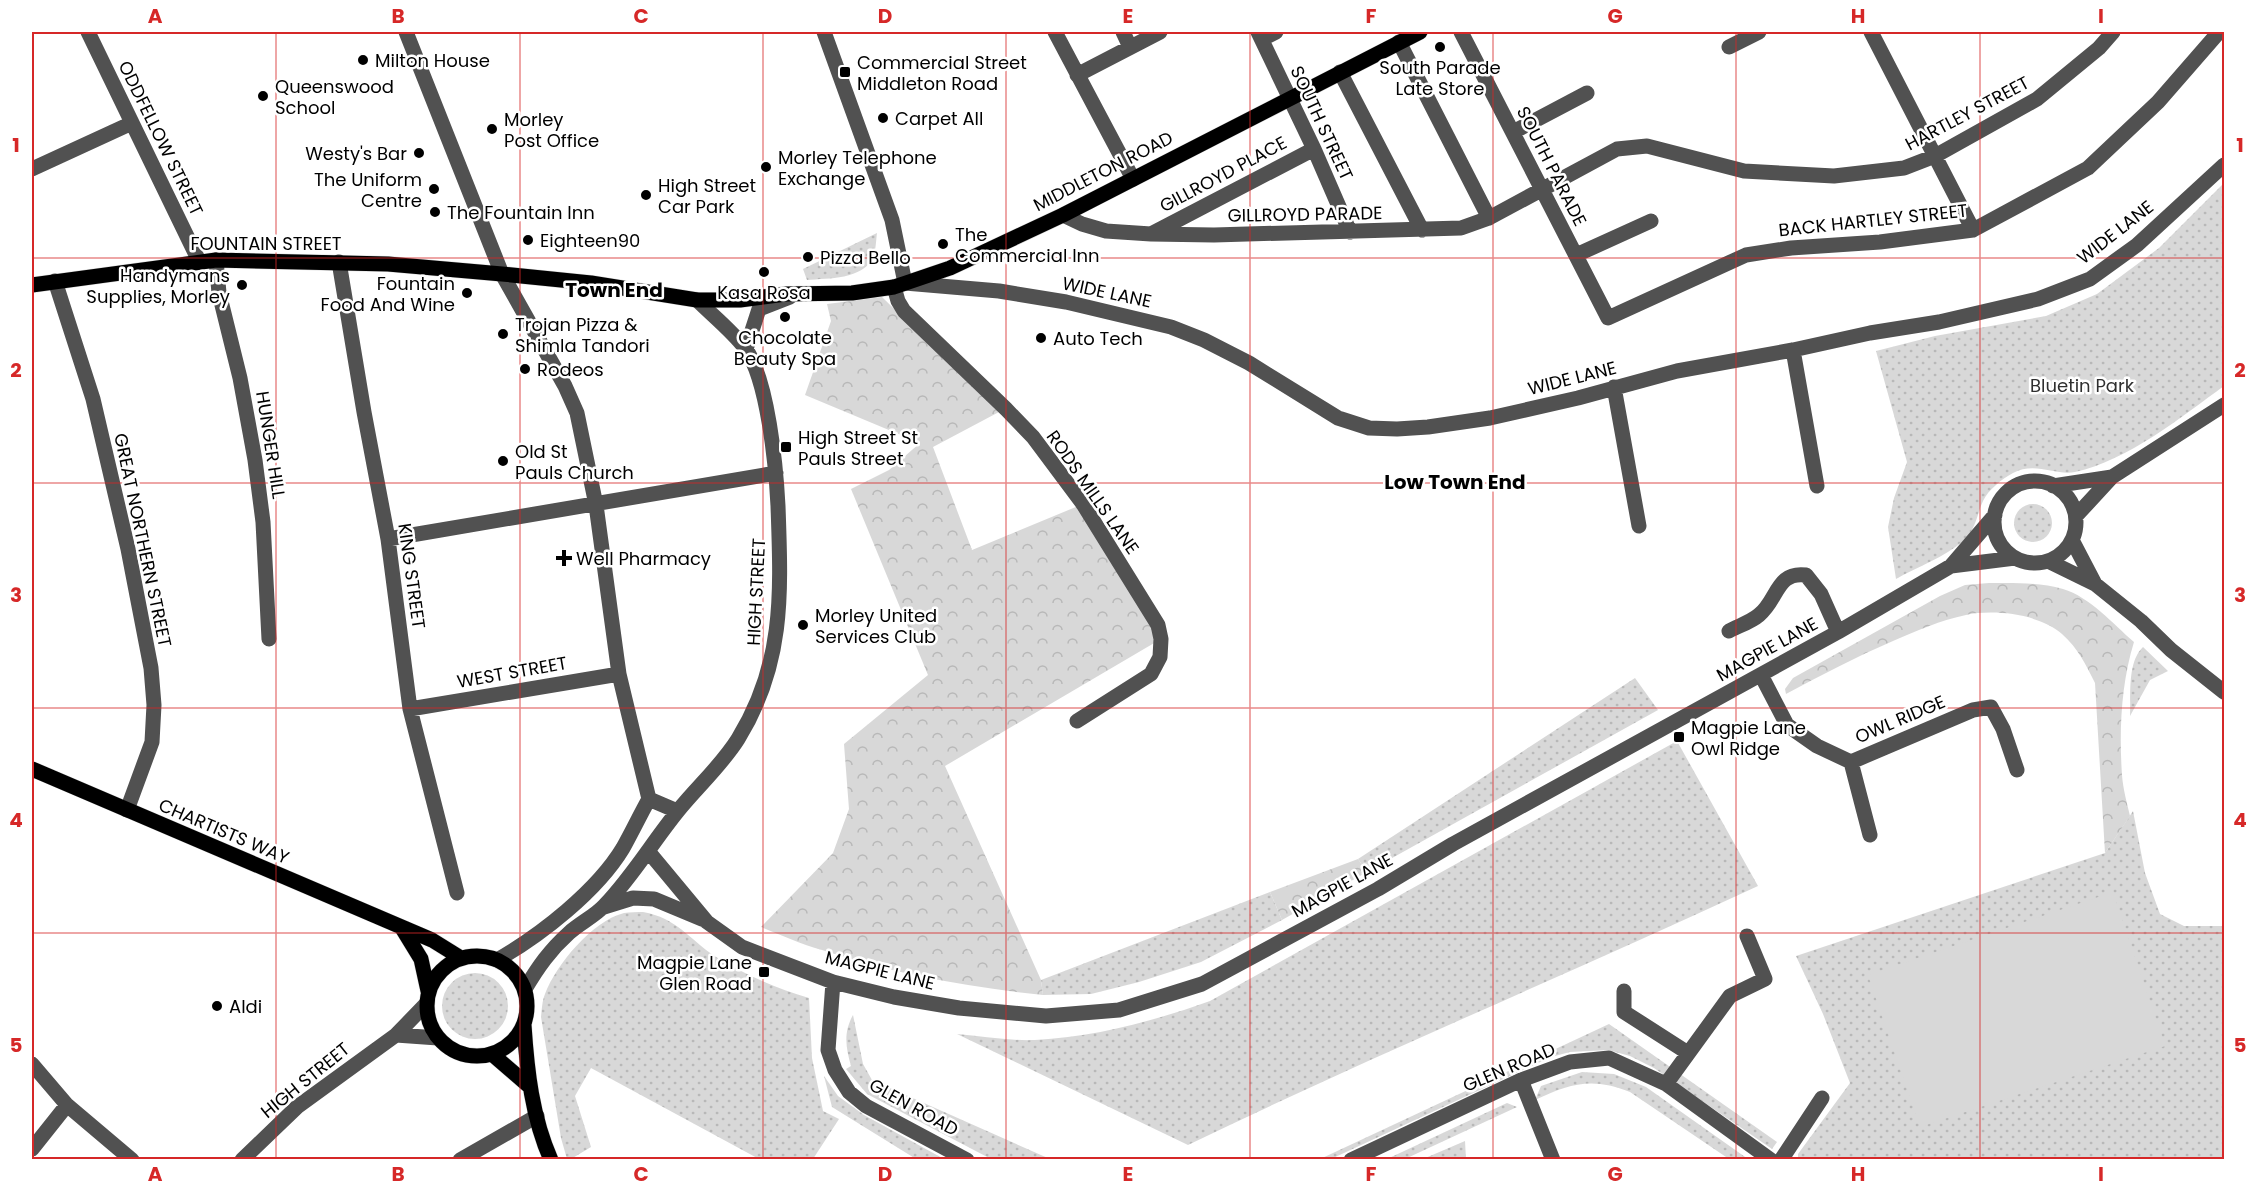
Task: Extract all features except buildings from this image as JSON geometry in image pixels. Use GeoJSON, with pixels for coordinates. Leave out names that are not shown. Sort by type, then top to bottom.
{"type":"FeatureCollection","features":[{"type":"Feature","properties":{"kind":"main road","name":"MIDDLETON ROAD"},"geometry":{"type":"LineString","coordinates":[[502,274],[591,284],[697,300],[740,300],[800,294],[852,293],[900,285],[950,268],[1063,215],[1420,32]]}},
{"type":"Feature","properties":{"kind":"main road","name":"FOUNTAIN STREET"},"geometry":{"type":"LineString","coordinates":[[32,285],[216,260],[339,262],[502,274]]}},
{"type":"Feature","properties":{"kind":"main road","name":"CHARTISTS WAY"},"geometry":{"type":"LineString","coordinates":[[32,769],[432,940],[461,958]]}},
{"type":"Feature","properties":{"kind":"main road"},"geometry":{"type":"LineString","coordinates":[[402,928],[421,959],[431,1028],[446,1046],[466,1055],[492,1054],[513,1041],[524,1025]]}},
{"type":"Feature","properties":{"kind":"main road"},"geometry":{"type":"LineString","coordinates":[[427,998],[436,975],[447,964],[474,955],[497,960],[511,968],[519,978],[525,989],[527,1005],[524,1025],[529,1086],[551,1160]]}},
{"type":"Feature","properties":{"kind":"main road"},"geometry":{"type":"LineString","coordinates":[[492,1054],[529,1086]]}},
{"type":"Feature","properties":{"kind":"street","name":"ODDFELLOW STREET"},"geometry":{"type":"LineString","coordinates":[[88,32],[199,261]]}},
{"type":"Feature","properties":{"kind":"street"},"geometry":{"type":"LineString","coordinates":[[406,32],[502,274],[565,386],[577,413],[596,505],[619,674],[649,799],[622,849],[585,895]]}},
{"type":"Feature","properties":{"kind":"street","name":"RODS MILLS LANE"},"geometry":{"type":"LineString","coordinates":[[824,32],[892,220],[900,285],[898,301],[904,312],[1033,437],[1083,504],[1158,625],[1161,639],[1160,657],[1151,674],[1077,721]]}},
{"type":"Feature","properties":{"kind":"street"},"geometry":{"type":"LineString","coordinates":[[1055,32],[1133,179]]}},
{"type":"Feature","properties":{"kind":"street"},"geometry":{"type":"LineString","coordinates":[[1123,32],[1130,47]]}},
{"type":"Feature","properties":{"kind":"street"},"geometry":{"type":"LineString","coordinates":[[1077,75],[1160,32]]}},
{"type":"Feature","properties":{"kind":"street"},"geometry":{"type":"LineString","coordinates":[[1260,35],[1276,32]]}},
{"type":"Feature","properties":{"kind":"street","name":"SOUTH PARADE"},"geometry":{"type":"LineString","coordinates":[[1461,32],[1608,318]]}},
{"type":"Feature","properties":{"kind":"street"},"geometry":{"type":"LineString","coordinates":[[1729,46],[1759,32]]}},
{"type":"Feature","properties":{"kind":"street"},"geometry":{"type":"LineString","coordinates":[[1871,32],[1973,231]]}},
{"type":"Feature","properties":{"kind":"street","name":"HARTLEY STREET"},"geometry":{"type":"LineString","coordinates":[[1542,190],[1617,149],[1647,146],[1744,171],[1834,176],[1904,168],[1935,156],[2037,99],[2099,48],[2113,32]]}},
{"type":"Feature","properties":{"kind":"street","name":"BACK HARTLEY STREET"},"geometry":{"type":"LineString","coordinates":[[1608,318],[1746,255],[1791,248],[1880,242],[1973,231],[2088,168],[2158,102],[2219,32]]}},
{"type":"Feature","properties":{"kind":"street","name":"SOUTH STREET"},"geometry":{"type":"LineString","coordinates":[[1260,35],[1350,232]]}},
{"type":"Feature","properties":{"kind":"street"},"geometry":{"type":"LineString","coordinates":[[1399,42],[1489,218]]}},
{"type":"Feature","properties":{"kind":"street"},"geometry":{"type":"LineString","coordinates":[[1340,72],[1422,230]]}},
{"type":"Feature","properties":{"kind":"street"},"geometry":{"type":"LineString","coordinates":[[1513,132],[1587,93]]}},
{"type":"Feature","properties":{"kind":"street"},"geometry":{"type":"LineString","coordinates":[[32,169],[132,123]]}},
{"type":"Feature","properties":{"kind":"street","name":"GILLROYD PLACE"},"geometry":{"type":"LineString","coordinates":[[1151,234],[1314,149]]}},
{"type":"Feature","properties":{"kind":"street","name":"WIDE LANE"},"geometry":{"type":"LineString","coordinates":[[900,285],[999,291],[1120,314],[1171,327],[1204,340],[1248,363],[1338,418],[1370,428],[1418,428],[1490,418],[1677,371],[1793,350],[1870,333],[1939,322],[2038,299],[2090,279],[2137,245],[2224,165]]}},
{"type":"Feature","properties":{"kind":"street","name":"GILLROYD PARADE"},"geometry":{"type":"LineString","coordinates":[[1063,215],[1082,224],[1106,231],[1151,234],[1214,235],[1461,228],[1489,218],[1542,190]]}},
{"type":"Feature","properties":{"kind":"street"},"geometry":{"type":"LineString","coordinates":[[1576,255],[1651,221]]}},
{"type":"Feature","properties":{"kind":"street","name":"HUNGER HILL"},"geometry":{"type":"LineString","coordinates":[[216,260],[219,293],[240,378],[255,459],[263,522],[269,639]]}},
{"type":"Feature","properties":{"kind":"street","name":"KING STREET"},"geometry":{"type":"LineString","coordinates":[[339,262],[388,539],[410,709],[457,892]]}},
{"type":"Feature","properties":{"kind":"street","name":"GREAT NORTHERN STREET"},"geometry":{"type":"LineString","coordinates":[[55,281],[93,399],[128,549],[151,668],[154,705],[152,742],[127,810]]}},
{"type":"Feature","properties":{"kind":"street"},"geometry":{"type":"LineString","coordinates":[[746,349],[759,309],[800,294]]}},
{"type":"Feature","properties":{"kind":"street","name":"HIGH STREET"},"geometry":{"type":"LineString","coordinates":[[525,989],[541,960],[570,932],[604,907],[677,811],[719,765],[738,740],[757,703],[772,660],[779,606],[776,473],[760,380],[746,349],[697,300]]}},
{"type":"Feature","properties":{"kind":"street"},"geometry":{"type":"LineString","coordinates":[[1793,350],[1817,486]]}},
{"type":"Feature","properties":{"kind":"street"},"geometry":{"type":"LineString","coordinates":[[1614,387],[1639,526]]}},
{"type":"Feature","properties":{"kind":"street"},"geometry":{"type":"LineString","coordinates":[[2076,516],[2112,477],[2224,405]]}},
{"type":"Feature","properties":{"kind":"street"},"geometry":{"type":"LineString","coordinates":[[388,539],[776,473]]}},
{"type":"Feature","properties":{"kind":"street"},"geometry":{"type":"LineString","coordinates":[[2053,486],[2068,498],[2076,516],[2076,528],[2072,540],[2064,552],[2048,561],[2030,563],[2015,558],[1998,540],[1994,527],[1995,515],[2002,498],[2017,486],[2035,482],[2053,486],[2112,477]]}},
{"type":"Feature","properties":{"kind":"street","name":"MAGPIE LANE"},"geometry":{"type":"LineString","coordinates":[[645,856],[658,864],[707,921],[742,947],[833,982],[894,997],[960,1008],[1046,1016],[1119,1010],[1202,984],[1378,889],[1484,827],[1838,632],[1951,566],[1995,515]]}},
{"type":"Feature","properties":{"kind":"street"},"geometry":{"type":"LineString","coordinates":[[2072,540],[2095,584]]}},
{"type":"Feature","properties":{"kind":"street","name":"MAGPIE LANE"},"geometry":{"type":"LineString","coordinates":[[1951,566],[2015,558]]}},
{"type":"Feature","properties":{"kind":"street"},"geometry":{"type":"LineString","coordinates":[[2048,561],[2095,584],[2141,621],[2171,650],[2224,692]]}},
{"type":"Feature","properties":{"kind":"street"},"geometry":{"type":"LineString","coordinates":[[1729,631],[1760,615],[1786,577],[1795,574],[1806,575],[1821,594],[1838,632]]}},
{"type":"Feature","properties":{"kind":"street","name":"WEST STREET"},"geometry":{"type":"LineString","coordinates":[[410,709],[619,674]]}},
{"type":"Feature","properties":{"kind":"street","name":"OWL RIDGE"},"geometry":{"type":"LineString","coordinates":[[1761,675],[1787,725],[1817,746],[1851,762],[1973,710],[1991,707],[2003,729],[2017,770]]}},
{"type":"Feature","properties":{"kind":"street"},"geometry":{"type":"LineString","coordinates":[[1851,762],[1870,835]]}},
{"type":"Feature","properties":{"kind":"street"},"geometry":{"type":"LineString","coordinates":[[649,799],[677,811]]}},
{"type":"Feature","properties":{"kind":"street"},"geometry":{"type":"LineString","coordinates":[[497,960],[514,950],[621,866],[645,856]]}},
{"type":"Feature","properties":{"kind":"street","name":"MAGPIE LANE"},"geometry":{"type":"LineString","coordinates":[[604,907],[633,898],[654,899],[707,921]]}},
{"type":"Feature","properties":{"kind":"street"},"geometry":{"type":"LineString","coordinates":[[1666,1083],[1730,996],[1765,979],[1747,936]]}},
{"type":"Feature","properties":{"kind":"street","name":"GLEN ROAD"},"geometry":{"type":"LineString","coordinates":[[833,982],[828,1050],[835,1070],[849,1092],[867,1106],[967,1160]]}},
{"type":"Feature","properties":{"kind":"street"},"geometry":{"type":"LineString","coordinates":[[1624,991],[1624,1012],[1688,1053]]}},
{"type":"Feature","properties":{"kind":"street","name":"HIGH STREET"},"geometry":{"type":"LineString","coordinates":[[242,1160],[297,1107],[396,1035],[427,998]]}},
{"type":"Feature","properties":{"kind":"street"},"geometry":{"type":"LineString","coordinates":[[396,1035],[438,1038]]}},
{"type":"Feature","properties":{"kind":"street","name":"GLEN ROAD"},"geometry":{"type":"LineString","coordinates":[[1355,1159],[1521,1080],[1570,1062],[1609,1058],[1666,1083],[1771,1160]]}},
{"type":"Feature","properties":{"kind":"street"},"geometry":{"type":"LineString","coordinates":[[32,1064],[67,1106],[132,1160]]}},
{"type":"Feature","properties":{"kind":"street"},"geometry":{"type":"LineString","coordinates":[[1521,1080],[1553,1160]]}},
{"type":"Feature","properties":{"kind":"street"},"geometry":{"type":"LineString","coordinates":[[1781,1160],[1822,1098]]}},
{"type":"Feature","properties":{"kind":"street"},"geometry":{"type":"LineString","coordinates":[[32,1149],[67,1106]]}},
{"type":"Feature","properties":{"kind":"street"},"geometry":{"type":"LineString","coordinates":[[460,1160],[537,1116]]}},
{"type":"Feature","properties":{"kind":"green space","name":"Bluetin Park"},"geometry":{"type":"Polygon","coordinates":[[[2224,183],[2224,386],[2154,436],[2115,458],[2075,472],[2029,468],[2009,475],[1985,497],[1974,527],[1963,541],[1939,557],[1896,579],[1888,527],[1894,498],[1907,462],[1876,351],[1935,336],[2046,316],[2097,294],[2159,248],[2224,183]]]}},
{"type":"Feature","properties":{"kind":"green space"},"geometry":{"type":"Polygon","coordinates":[[[877,233],[873,257],[861,270],[834,278],[807,280],[803,269],[877,233]]]}},
{"type":"Feature","properties":{"kind":"green space"},"geometry":{"type":"Polygon","coordinates":[[[882,297],[999,412],[933,447],[972,550],[1083,504],[1161,639],[945,766],[1041,980],[1043,995],[959,984],[903,973],[814,948],[761,927],[833,853],[849,809],[844,744],[928,675],[851,489],[889,470],[920,443],[805,395],[831,321],[827,304],[882,297]]]}},
{"type":"Feature","properties":{"kind":"green space"},"geometry":{"type":"Polygon","coordinates":[[[2033,504],[2046,510],[2052,523],[2046,536],[2033,542],[2020,536],[2014,523],[2020,510],[2033,504]]]}},
{"type":"Feature","properties":{"kind":"green space"},"geometry":{"type":"Polygon","coordinates":[[[2036,584],[2073,593],[2101,612],[2134,642],[2126,674],[2121,725],[2123,780],[2130,816],[2105,853],[2095,683],[2085,663],[2068,639],[2053,627],[2029,618],[2003,613],[1977,613],[1957,617],[1879,647],[1786,694],[1785,689],[1793,678],[1940,596],[1965,585],[2036,584]]]}},
{"type":"Feature","properties":{"kind":"green space"},"geometry":{"type":"Polygon","coordinates":[[[2143,647],[2168,671],[2150,680],[2130,716],[2132,670],[2134,661],[2143,647]]]}},
{"type":"Feature","properties":{"kind":"green space"},"geometry":{"type":"Polygon","coordinates":[[[1635,678],[1658,710],[1367,872],[1358,859],[1635,678]]]}},
{"type":"Feature","properties":{"kind":"green space"},"geometry":{"type":"Polygon","coordinates":[[[1677,741],[1758,886],[1188,1145],[957,1034],[1025,1040],[1080,1035],[1146,1021],[1210,1001],[1677,741]]]}},
{"type":"Feature","properties":{"kind":"green space"},"geometry":{"type":"Polygon","coordinates":[[[2133,811],[2145,873],[2160,914],[2184,926],[2224,926],[2224,1159],[1798,1159],[1798,1154],[1850,1083],[1823,1014],[1796,956],[2105,853],[2133,811]]]}},
{"type":"Feature","properties":{"kind":"green space"},"geometry":{"type":"Polygon","coordinates":[[[1358,859],[1367,872],[1282,920],[1270,892],[1358,859]]]}},
{"type":"Feature","properties":{"kind":"green space"},"geometry":{"type":"Polygon","coordinates":[[[1270,892],[1282,920],[1201,962],[1139,982],[1091,994],[1043,995],[1041,980],[1270,892]]]}},
{"type":"Feature","properties":{"kind":"green space"},"geometry":{"type":"Polygon","coordinates":[[[2113,892],[2165,1046],[1920,1127],[1868,975],[2113,892]]]}},
{"type":"Feature","properties":{"kind":"green space"},"geometry":{"type":"Polygon","coordinates":[[[643,912],[674,924],[716,957],[738,970],[809,998],[812,1058],[823,1111],[839,1119],[813,1159],[759,1159],[591,1068],[575,1096],[591,1147],[567,1159],[561,1138],[541,1017],[544,997],[557,970],[588,934],[624,913],[643,912]]]}},
{"type":"Feature","properties":{"kind":"green space"},"geometry":{"type":"Polygon","coordinates":[[[475,973],[488,975],[498,983],[506,993],[508,1006],[506,1019],[498,1029],[488,1037],[475,1039],[462,1037],[452,1029],[444,1019],[442,1006],[444,993],[452,983],[462,975],[475,973]]]}},
{"type":"Feature","properties":{"kind":"green space"},"geometry":{"type":"Polygon","coordinates":[[[853,1015],[863,1064],[872,1080],[1050,1159],[991,1159],[867,1094],[846,1069],[851,1066],[846,1040],[853,1015]]]}},
{"type":"Feature","properties":{"kind":"green space"},"geometry":{"type":"Polygon","coordinates":[[[1609,1024],[1777,1142],[1772,1149],[1654,1068],[1630,1056],[1608,1050],[1570,1052],[1551,1057],[1331,1159],[1318,1160],[1609,1024]]]}},
{"type":"Feature","properties":{"kind":"green space"},"geometry":{"type":"Polygon","coordinates":[[[1582,1072],[1614,1074],[1646,1087],[1748,1159],[1729,1159],[1630,1092],[1617,1087],[1593,1083],[1582,1084],[1559,1089],[1535,1100],[1541,1086],[1582,1072]]]}},
{"type":"Feature","properties":{"kind":"green space"},"geometry":{"type":"Polygon","coordinates":[[[824,1076],[838,1096],[864,1115],[944,1159],[916,1159],[832,1107],[824,1076]]]}},
{"type":"Feature","properties":{"kind":"green space"},"geometry":{"type":"Polygon","coordinates":[[[1507,1103],[1517,1107],[1405,1159],[1387,1159],[1507,1103]]]}},
{"type":"Feature","properties":{"kind":"green space"},"geometry":{"type":"Polygon","coordinates":[[[1465,1141],[1466,1159],[1423,1159],[1465,1141]]]}},
{"type":"Feature","properties":{"kind":"place","name":"South Parade Late Store"},"geometry":{"type":"Point","coordinates":[1440,47]}},
{"type":"Feature","properties":{"kind":"place","name":"Milton House"},"geometry":{"type":"Point","coordinates":[363,60]}},
{"type":"Feature","properties":{"kind":"place","name":"Commercial Street Middleton Road"},"geometry":{"type":"Point","coordinates":[845,72]}},
{"type":"Feature","properties":{"kind":"place","name":"Queenswood School"},"geometry":{"type":"Point","coordinates":[263,96]}},
{"type":"Feature","properties":{"kind":"place","name":"Carpet All"},"geometry":{"type":"Point","coordinates":[883,118]}},
{"type":"Feature","properties":{"kind":"place","name":"Morley Post Office"},"geometry":{"type":"Point","coordinates":[492,129]}},
{"type":"Feature","properties":{"kind":"place","name":"Westy's Bar"},"geometry":{"type":"Point","coordinates":[419,153]}},
{"type":"Feature","properties":{"kind":"place","name":"Morley Telephone Exchange"},"geometry":{"type":"Point","coordinates":[766,167]}},
{"type":"Feature","properties":{"kind":"place","name":"The Uniform Centre"},"geometry":{"type":"Point","coordinates":[434,189]}},
{"type":"Feature","properties":{"kind":"place","name":"High Street Car Park"},"geometry":{"type":"Point","coordinates":[646,195]}},
{"type":"Feature","properties":{"kind":"place","name":"The Fountain Inn"},"geometry":{"type":"Point","coordinates":[435,212]}},
{"type":"Feature","properties":{"kind":"place","name":"Eighteen90"},"geometry":{"type":"Point","coordinates":[528,240]}},
{"type":"Feature","properties":{"kind":"place","name":"The Commercial Inn"},"geometry":{"type":"Point","coordinates":[943,244]}},
{"type":"Feature","properties":{"kind":"place","name":"Pizza Bello"},"geometry":{"type":"Point","coordinates":[808,257]}},
{"type":"Feature","properties":{"kind":"place","name":"Kasa Rosa"},"geometry":{"type":"Point","coordinates":[764,272]}},
{"type":"Feature","properties":{"kind":"place","name":"Handymans Supplies, Morley"},"geometry":{"type":"Point","coordinates":[242,285]}},
{"type":"Feature","properties":{"kind":"place","name":"Fountain Food And Wine"},"geometry":{"type":"Point","coordinates":[467,293]}},
{"type":"Feature","properties":{"kind":"place","name":"Chocolate Beauty Spa"},"geometry":{"type":"Point","coordinates":[785,317]}},
{"type":"Feature","properties":{"kind":"place","name":"Trojan Pizza & Shimla Tandori"},"geometry":{"type":"Point","coordinates":[503,334]}},
{"type":"Feature","properties":{"kind":"place","name":"Auto Tech"},"geometry":{"type":"Point","coordinates":[1041,338]}},
{"type":"Feature","properties":{"kind":"place","name":"Rodeos"},"geometry":{"type":"Point","coordinates":[525,369]}},
{"type":"Feature","properties":{"kind":"place","name":"High Street St Pauls Street"},"geometry":{"type":"Point","coordinates":[786,447]}},
{"type":"Feature","properties":{"kind":"place","name":"Old St Pauls Church"},"geometry":{"type":"Point","coordinates":[503,461]}},
{"type":"Feature","properties":{"kind":"place","name":"Well Pharmacy"},"geometry":{"type":"Point","coordinates":[564,558]}},
{"type":"Feature","properties":{"kind":"place","name":"Morley United Services Club"},"geometry":{"type":"Point","coordinates":[803,625]}},
{"type":"Feature","properties":{"kind":"place","name":"Magpie Lane Owl Ridge"},"geometry":{"type":"Point","coordinates":[1679,737]}},
{"type":"Feature","properties":{"kind":"place","name":"Magpie Lane Glen Road"},"geometry":{"type":"Point","coordinates":[764,972]}},
{"type":"Feature","properties":{"kind":"place","name":"Aldi"},"geometry":{"type":"Point","coordinates":[217,1006]}},
{"type":"Feature","properties":{"kind":"district","name":"Town End"},"geometry":{"type":"Point","coordinates":[614,290]}},
{"type":"Feature","properties":{"kind":"district","name":"Low Town End"},"geometry":{"type":"Point","coordinates":[1455,482]}}]}
